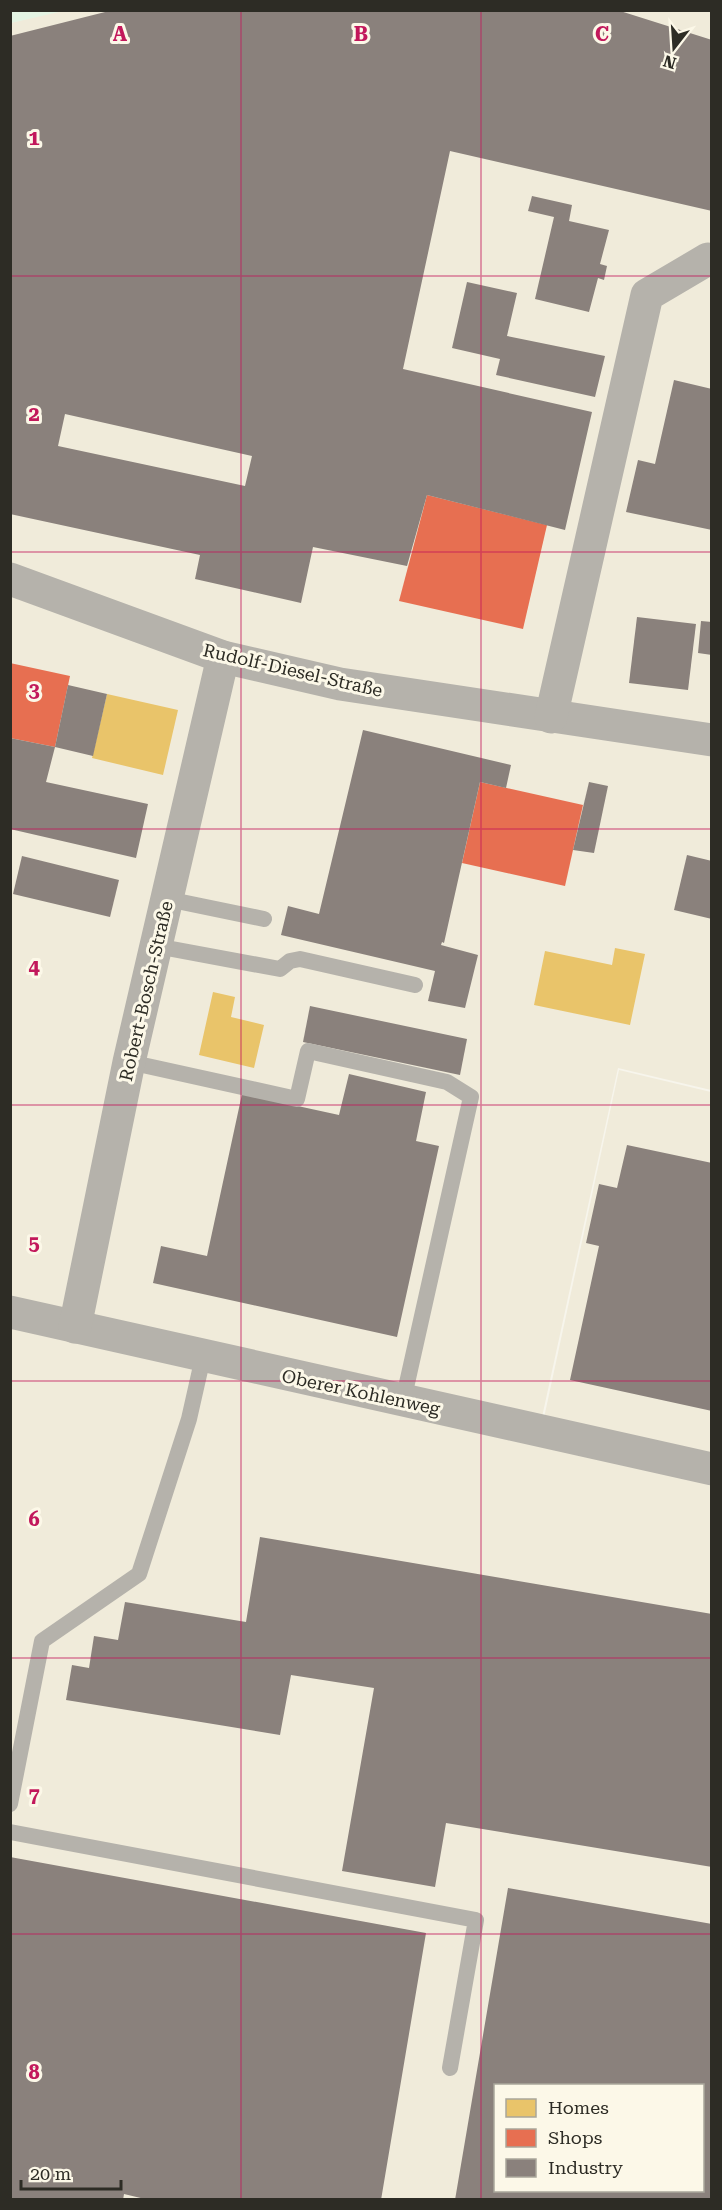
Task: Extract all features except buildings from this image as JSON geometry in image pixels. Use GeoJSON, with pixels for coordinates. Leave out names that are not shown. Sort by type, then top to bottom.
{"type":"FeatureCollection","features":[{"type":"Feature","properties":{"kind":"street"},"geometry":{"type":"LineString","coordinates":[[551,717],[647,295],[708,259]]}},
{"type":"Feature","properties":{"kind":"street","name":"Rudolf-Diesel-Straße"},"geometry":{"type":"LineString","coordinates":[[10,579],[223,657],[340,684],[711,740]]}},
{"type":"Feature","properties":{"kind":"street","name":"Robert-Bosch-Straße"},"geometry":{"type":"LineString","coordinates":[[75,1326],[129,1062],[223,657]]}},
{"type":"Feature","properties":{"kind":"street","name":"Oberer Kohlenweg"},"geometry":{"type":"LineString","coordinates":[[10,1312],[711,1469]]}},
{"type":"Feature","properties":{"kind":"lane"},"geometry":{"type":"LineString","coordinates":[[167,899],[264,919]]}},
{"type":"Feature","properties":{"kind":"lane"},"geometry":{"type":"LineString","coordinates":[[156,946],[280,969],[300,959],[415,985]]}},
{"type":"Feature","properties":{"kind":"lane"},"geometry":{"type":"LineString","coordinates":[[129,1062],[297,1099],[308,1051],[447,1082],[471,1097],[403,1401]]}},
{"type":"Feature","properties":{"kind":"lane"},"geometry":{"type":"LineString","coordinates":[[10,1804],[42,1641],[139,1574],[189,1419],[203,1357]]}},
{"type":"Feature","properties":{"kind":"lane"},"geometry":{"type":"LineString","coordinates":[[10,1832],[476,1920],[450,2068]]}},
{"type":"Feature","properties":{"kind":"shaded area"},"geometry":{"type":"Polygon","coordinates":[[[63,10],[711,11],[711,1090],[618,1068],[537,1440],[11,1321],[10,23],[63,10]]]}},
{"type":"Feature","properties":{"kind":"shaded area"},"geometry":{"type":"Polygon","coordinates":[[[619,1070],[711,1092],[711,1480],[539,1441],[619,1070]]]}},
{"type":"Feature","properties":{"kind":"shaded area"},"geometry":{"type":"Polygon","coordinates":[[[10,1323],[711,1481],[711,2199],[11,2199],[10,1323]]]}},
{"type":"Feature","properties":{"kind":"green space"},"geometry":{"type":"Polygon","coordinates":[[[12,10],[63,11],[11,23],[12,10]]]}}]}
